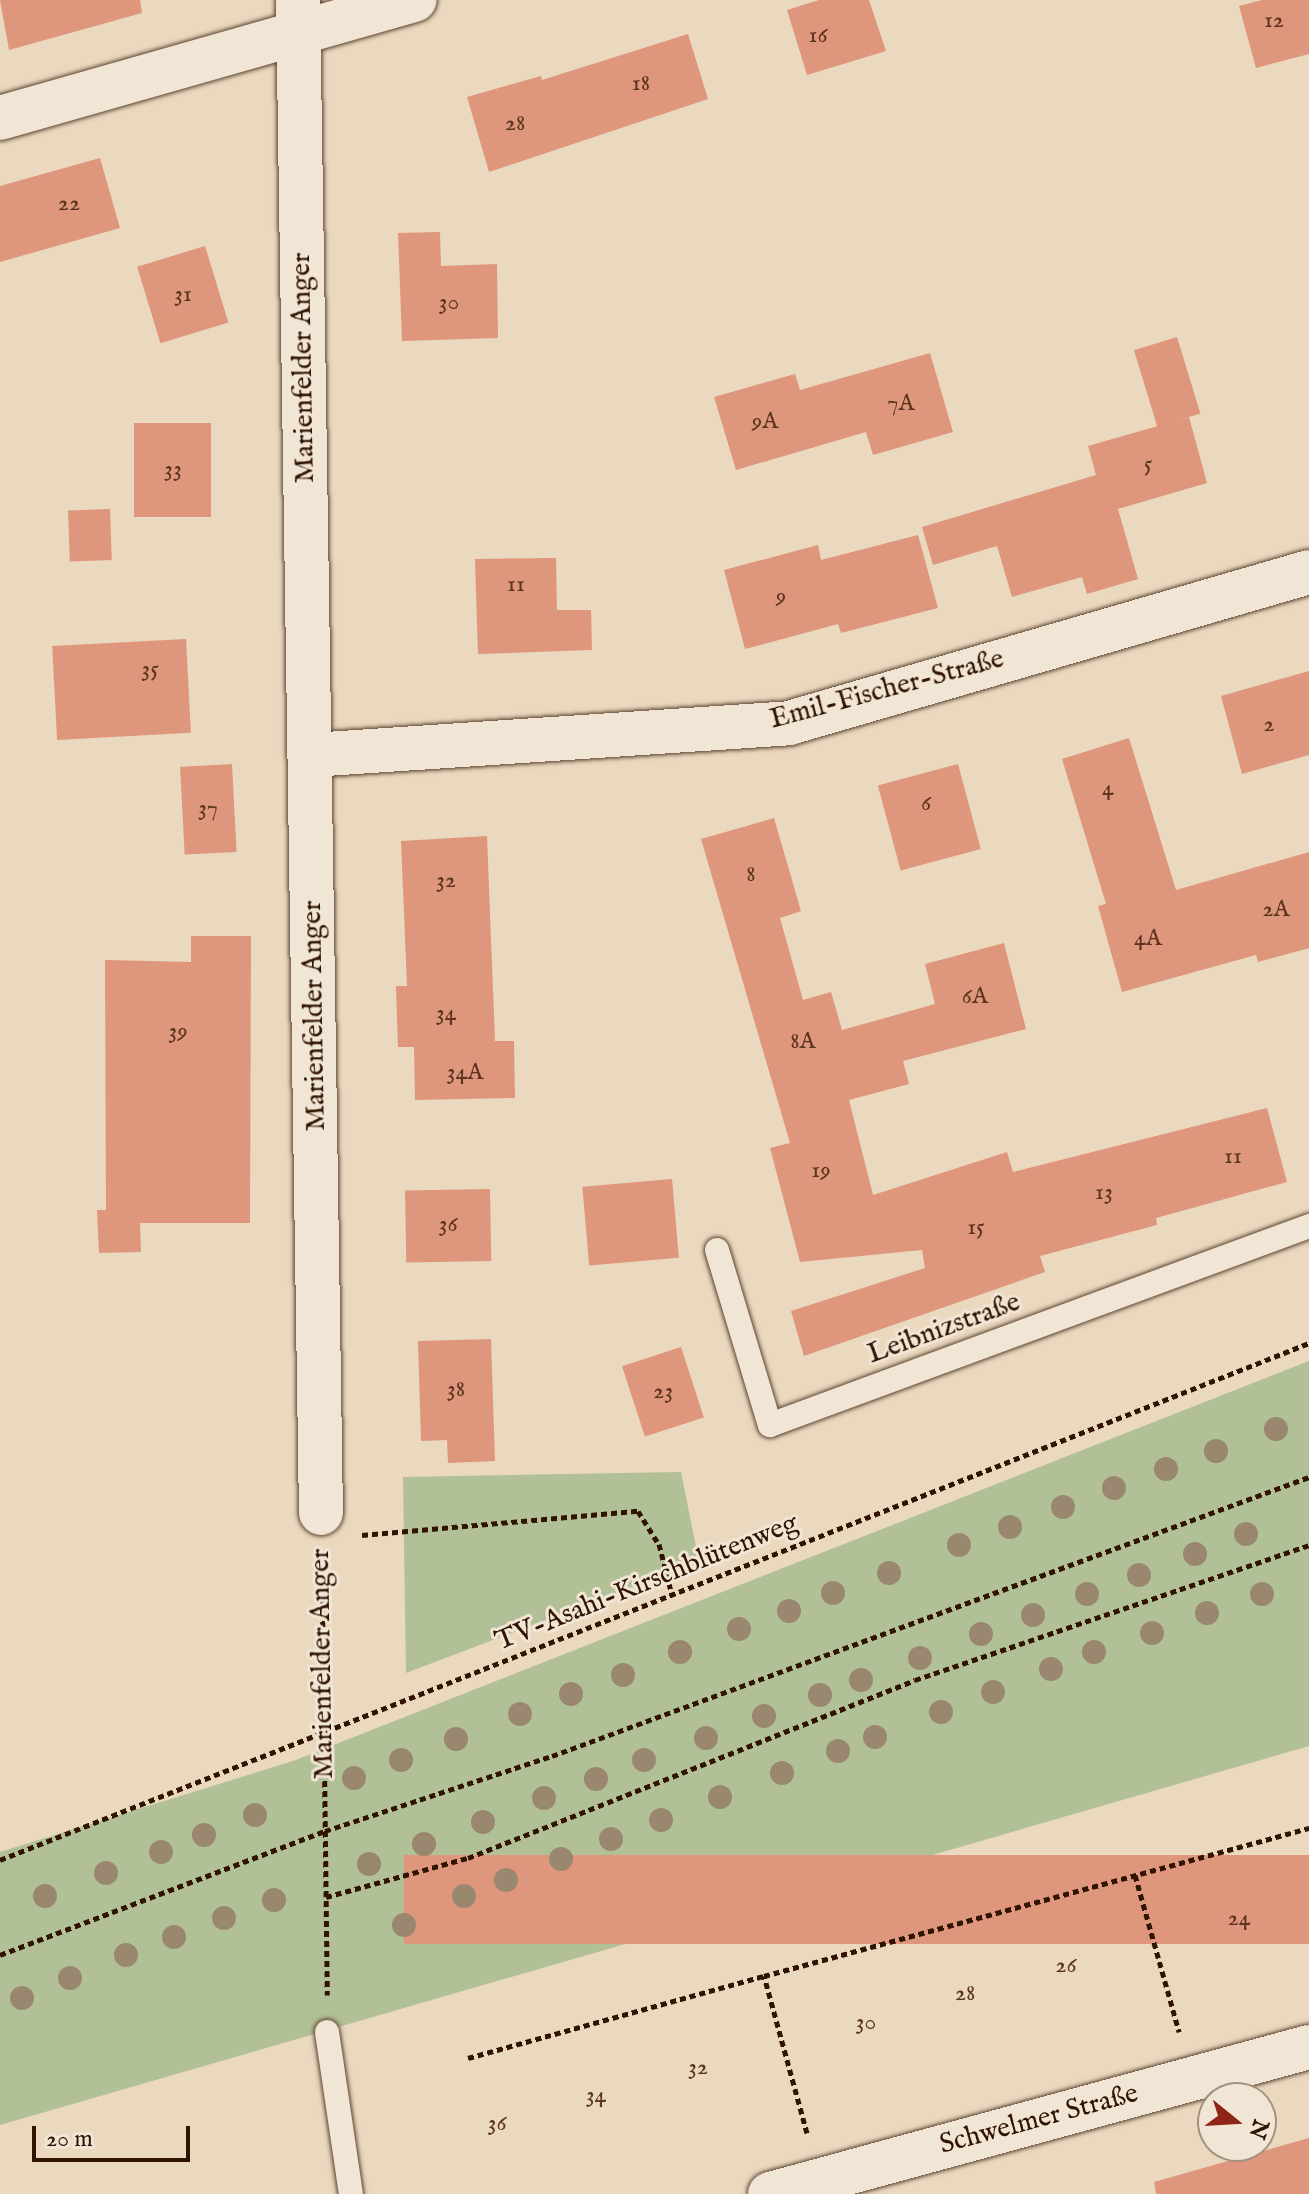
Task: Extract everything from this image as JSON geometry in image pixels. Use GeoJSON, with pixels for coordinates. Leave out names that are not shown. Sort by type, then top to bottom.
{"type":"FeatureCollection","features":[{"type":"Feature","properties":{"kind":"street"},"geometry":{"type":"LineString","coordinates":[[0,118],[298,16],[415,0]]}},
{"type":"Feature","properties":{"kind":"street","name":"Marienfelder Anger"},"geometry":{"type":"LineString","coordinates":[[298,16],[321,1526]]}},
{"type":"Feature","properties":{"kind":"street","name":"Emil-Fischer-Straße"},"geometry":{"type":"LineString","coordinates":[[311,755],[789,723],[1309,572]]}},
{"type":"Feature","properties":{"kind":"street","name":"Schwelmer Straße"},"geometry":{"type":"LineString","coordinates":[[770,2194],[1309,2047]]}},
{"type":"Feature","properties":{"kind":"lane","name":"Leibnizstraße"},"geometry":{"type":"LineString","coordinates":[[717,1250],[770,1425],[1309,1226]]}},
{"type":"Feature","properties":{"kind":"lane"},"geometry":{"type":"LineString","coordinates":[[327,2032],[351,2194]]}},
{"type":"Feature","properties":{"kind":"path","name":"TV-Asahi-Kirschblütenweg"},"geometry":{"type":"LineString","coordinates":[[0,1860],[1309,1343]]}},
{"type":"Feature","properties":{"kind":"path"},"geometry":{"type":"LineString","coordinates":[[0,1955],[325,1831],[552,1756],[1309,1477]]}},
{"type":"Feature","properties":{"kind":"path"},"geometry":{"type":"LineString","coordinates":[[321,1526],[638,1511],[659,1544],[672,1595]]}},
{"type":"Feature","properties":{"kind":"path","name":"Marienfelder Anger"},"geometry":{"type":"LineString","coordinates":[[321,1526],[327,2032]]}},
{"type":"Feature","properties":{"kind":"path"},"geometry":{"type":"LineString","coordinates":[[326,1897],[468,1858],[915,1680],[1309,1545]]}},
{"type":"Feature","properties":{"kind":"path"},"geometry":{"type":"LineString","coordinates":[[468,2058],[1309,1828]]}},
{"type":"Feature","properties":{"kind":"path"},"geometry":{"type":"LineString","coordinates":[[1135,1875],[1193,2079]]}},
{"type":"Feature","properties":{"kind":"path"},"geometry":{"type":"LineString","coordinates":[[764,1976],[820,2180]]}},
{"type":"Feature","properties":{"kind":"green space"},"geometry":{"type":"Polygon","coordinates":[[[1309,1361],[1309,1746],[0,2125],[0,1852],[293,1761],[1309,1361]]]}},
{"type":"Feature","properties":{"kind":"green space"},"geometry":{"type":"Polygon","coordinates":[[[681,1472],[699,1562],[406,1673],[403,1477],[681,1472]]]}},
{"type":"Feature","properties":{"kind":"building"},"geometry":{"type":"Polygon","coordinates":[[[0,0],[140,0],[142,13],[9,50],[0,0]]]}},
{"type":"Feature","properties":{"kind":"building"},"geometry":{"type":"Polygon","coordinates":[[[819,0],[869,0],[886,51],[807,75],[787,10],[819,0]]]}},
{"type":"Feature","properties":{"kind":"building"},"geometry":{"type":"Polygon","coordinates":[[[1262,0],[1309,0],[1309,54],[1256,68],[1239,6],[1262,0]]]}},
{"type":"Feature","properties":{"kind":"building"},"geometry":{"type":"Polygon","coordinates":[[[688,34],[708,99],[489,172],[467,97],[541,76],[542,80],[688,34]]]}},
{"type":"Feature","properties":{"kind":"building"},"geometry":{"type":"Polygon","coordinates":[[[100,158],[120,228],[0,262],[0,186],[100,158]]]}},
{"type":"Feature","properties":{"kind":"building"},"geometry":{"type":"Polygon","coordinates":[[[440,232],[441,266],[497,264],[498,338],[402,341],[398,233],[440,232]]]}},
{"type":"Feature","properties":{"kind":"building"},"geometry":{"type":"Polygon","coordinates":[[[205,246],[228,323],[160,343],[137,267],[205,246]]]}},
{"type":"Feature","properties":{"kind":"building"},"geometry":{"type":"Polygon","coordinates":[[[1177,337],[1200,414],[1157,427],[1134,350],[1177,337]]]}},
{"type":"Feature","properties":{"kind":"building"},"geometry":{"type":"Polygon","coordinates":[[[930,353],[953,432],[873,455],[866,432],[736,470],[714,397],[795,374],[800,390],[930,353]]]}},
{"type":"Feature","properties":{"kind":"building"},"geometry":{"type":"Polygon","coordinates":[[[1189,417],[1207,483],[1118,509],[1138,579],[1087,594],[1082,577],[1012,597],[997,546],[933,565],[922,527],[1096,475],[1088,446],[1189,417]]]}},
{"type":"Feature","properties":{"kind":"building"},"geometry":{"type":"Polygon","coordinates":[[[134,423],[211,423],[211,517],[134,517],[134,423]]]}},
{"type":"Feature","properties":{"kind":"building"},"geometry":{"type":"Polygon","coordinates":[[[110,509],[112,560],[70,561],[68,510],[110,509]]]}},
{"type":"Feature","properties":{"kind":"building"},"geometry":{"type":"Polygon","coordinates":[[[918,535],[938,608],[841,633],[838,624],[745,649],[724,570],[818,545],[821,560],[918,535]]]}},
{"type":"Feature","properties":{"kind":"building"},"geometry":{"type":"Polygon","coordinates":[[[556,558],[557,610],[591,610],[592,650],[478,654],[475,559],[556,558]]]}},
{"type":"Feature","properties":{"kind":"building"},"geometry":{"type":"Polygon","coordinates":[[[186,639],[191,733],[57,740],[52,646],[186,639]]]}},
{"type":"Feature","properties":{"kind":"building"},"geometry":{"type":"Polygon","coordinates":[[[1309,671],[1309,755],[1242,774],[1221,696],[1309,671]]]}},
{"type":"Feature","properties":{"kind":"building"},"geometry":{"type":"Polygon","coordinates":[[[1129,738],[1176,890],[1309,852],[1309,948],[1258,962],[1256,955],[1122,992],[1098,906],[1106,904],[1062,759],[1129,738]]]}},
{"type":"Feature","properties":{"kind":"building"},"geometry":{"type":"Polygon","coordinates":[[[232,764],[237,852],[185,855],[180,767],[232,764]]]}},
{"type":"Feature","properties":{"kind":"building"},"geometry":{"type":"Polygon","coordinates":[[[958,764],[981,849],[901,870],[878,785],[958,764]]]}},
{"type":"Feature","properties":{"kind":"building"},"geometry":{"type":"Polygon","coordinates":[[[774,818],[801,911],[780,918],[803,1000],[831,992],[842,1030],[935,1004],[925,964],[1004,943],[1026,1029],[903,1061],[909,1084],[849,1100],[873,1195],[1007,1152],[1013,1172],[1267,1108],[1287,1182],[1156,1218],[1157,1225],[1040,1256],[1045,1272],[804,1356],[791,1311],[925,1268],[922,1250],[800,1262],[770,1148],[790,1143],[701,839],[774,818]]]}},
{"type":"Feature","properties":{"kind":"building"},"geometry":{"type":"Polygon","coordinates":[[[487,836],[495,1041],[514,1041],[515,1098],[415,1100],[414,1047],[398,1047],[396,986],[407,986],[401,841],[487,836]]]}},
{"type":"Feature","properties":{"kind":"building"},"geometry":{"type":"Polygon","coordinates":[[[191,936],[251,936],[250,1223],[140,1223],[141,1252],[99,1253],[97,1210],[106,1210],[105,960],[191,962],[191,936]]]}},
{"type":"Feature","properties":{"kind":"building"},"geometry":{"type":"Polygon","coordinates":[[[672,1179],[679,1258],[589,1266],[582,1187],[672,1179]]]}},
{"type":"Feature","properties":{"kind":"building"},"geometry":{"type":"Polygon","coordinates":[[[490,1189],[491,1261],[406,1262],[405,1190],[490,1189]]]}},
{"type":"Feature","properties":{"kind":"building"},"geometry":{"type":"Polygon","coordinates":[[[491,1339],[495,1461],[448,1463],[447,1440],[421,1441],[418,1341],[491,1339]]]}},
{"type":"Feature","properties":{"kind":"building"},"geometry":{"type":"Polygon","coordinates":[[[681,1347],[704,1417],[645,1437],[622,1366],[681,1347]]]}},
{"type":"Feature","properties":{"kind":"building"},"geometry":{"type":"Polygon","coordinates":[[[404,1855],[1309,1855],[1309,1944],[404,1944],[404,1855]]]}},
{"type":"Feature","properties":{"kind":"building"},"geometry":{"type":"Polygon","coordinates":[[[1309,2138],[1309,2194],[1156,2194],[1154,2182],[1224,2162],[1277,2162],[1277,2147],[1309,2138]]]}}]}
